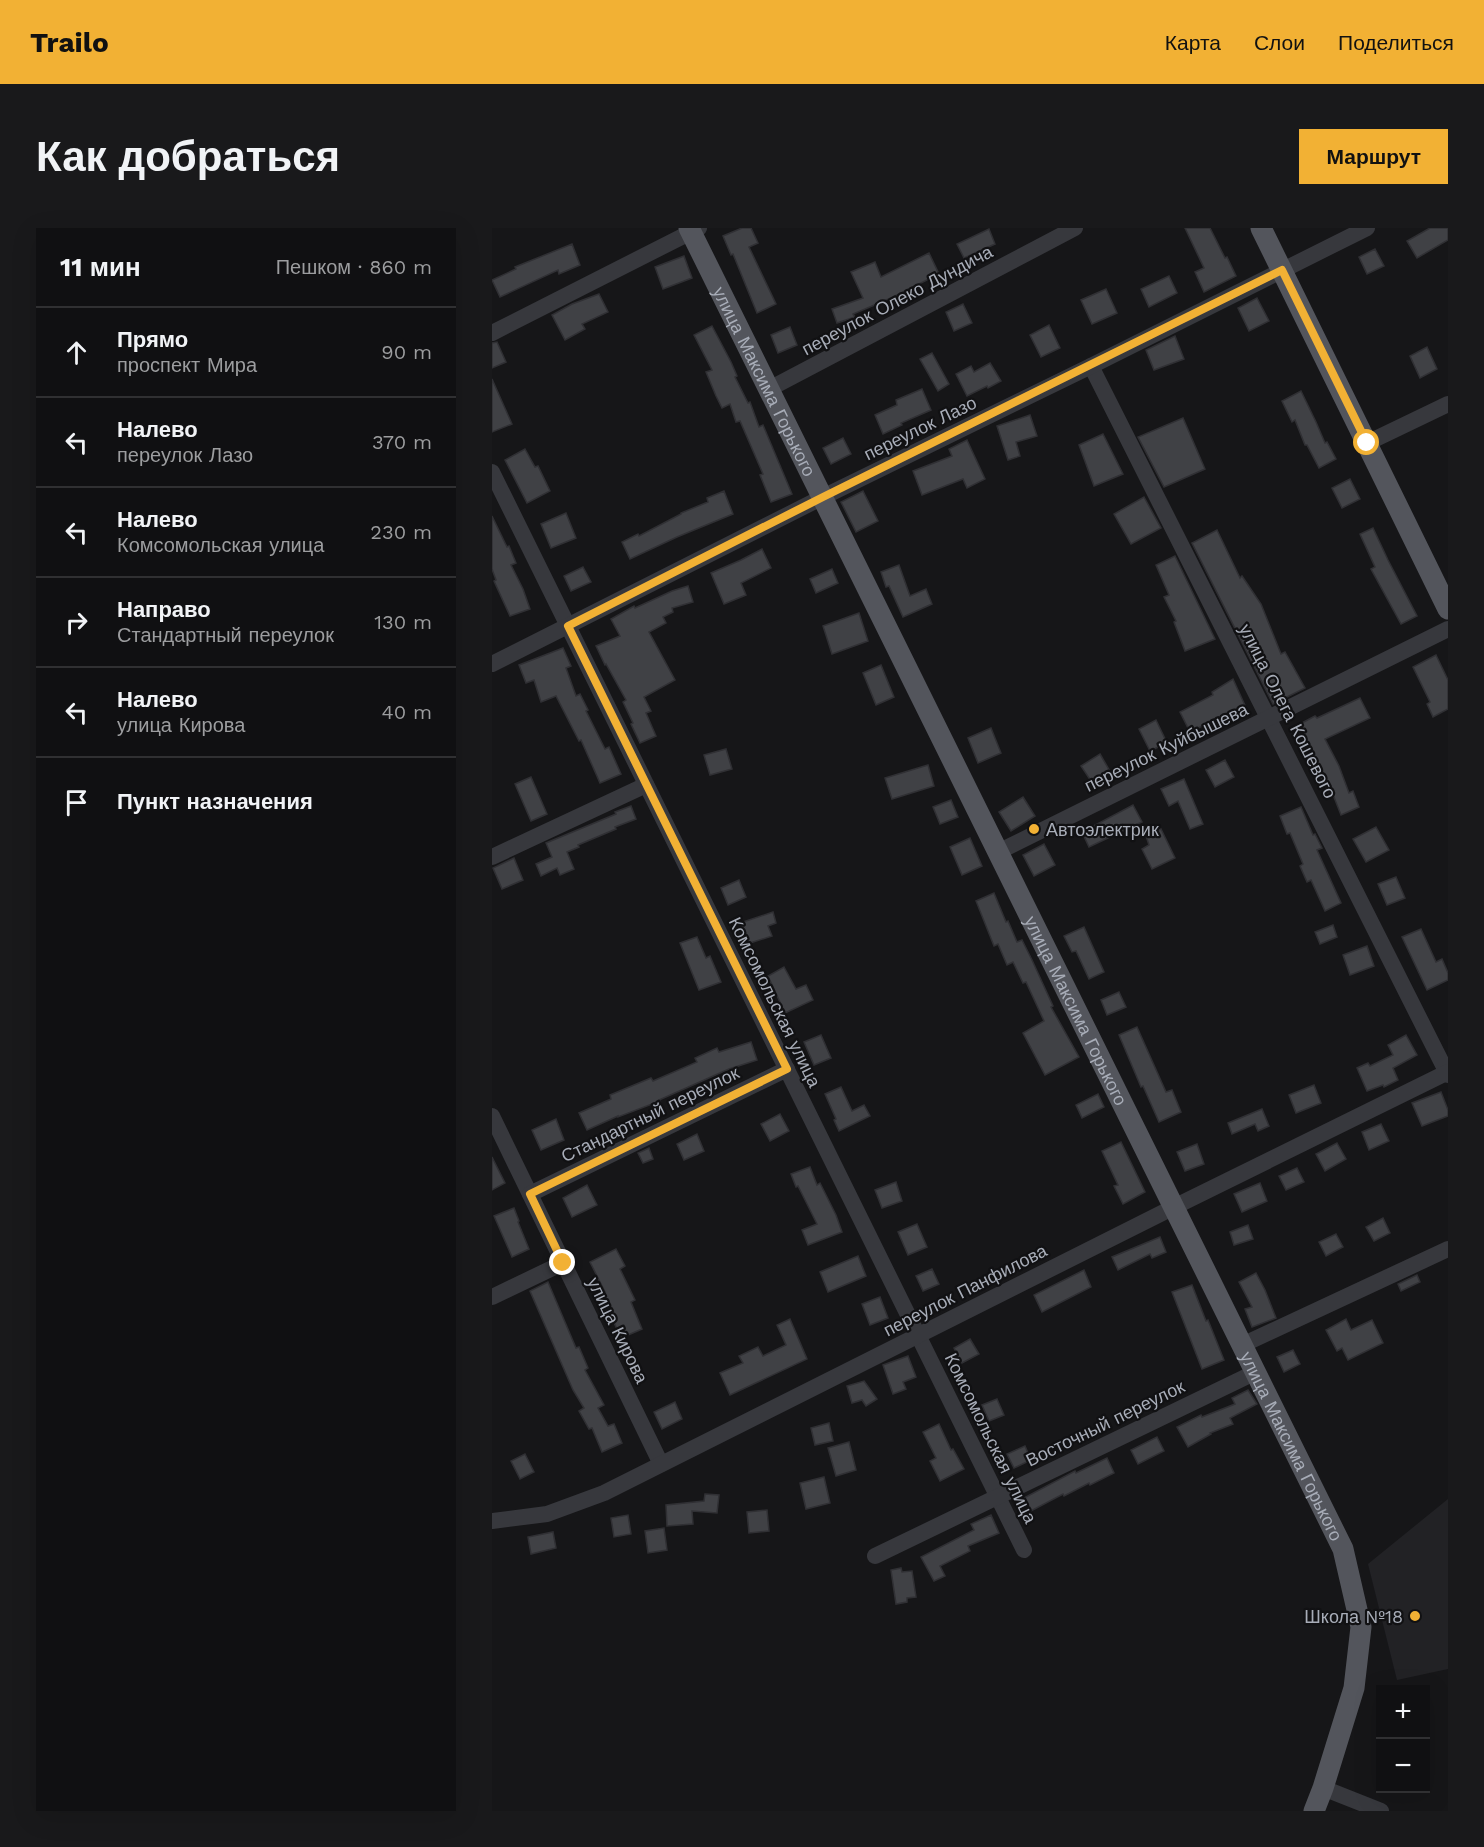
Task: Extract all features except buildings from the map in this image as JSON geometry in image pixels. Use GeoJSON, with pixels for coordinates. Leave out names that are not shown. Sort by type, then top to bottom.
{"type":"FeatureCollection","features":[{"type":"Feature","properties":{"kind":"main road"},"geometry":{"type":"LineString","coordinates":[[1261,228],[1448,609]]}},
{"type":"Feature","properties":{"kind":"main road","name":"улица Максима Горького"},"geometry":{"type":"LineString","coordinates":[[693,229],[769,389],[1342,1549],[1361,1628],[1354,1688],[1314,1811]]}},
{"type":"Feature","properties":{"kind":"street","name":"переулок Олеко Дундича"},"geometry":{"type":"LineString","coordinates":[[769,389],[1075,228]]}},
{"type":"Feature","properties":{"kind":"street","name":"переулок Лазо"},"geometry":{"type":"LineString","coordinates":[[492,664],[823,497],[1367,228]]}},
{"type":"Feature","properties":{"kind":"street"},"geometry":{"type":"LineString","coordinates":[[492,333],[693,229]]}},
{"type":"Feature","properties":{"kind":"street","name":"улица Олега Кошевого"},"geometry":{"type":"LineString","coordinates":[[1091,366],[1448,1073]]}},
{"type":"Feature","properties":{"kind":"street"},"geometry":{"type":"LineString","coordinates":[[1367,443],[1448,404]]}},
{"type":"Feature","properties":{"kind":"street","name":"Комсомольская улица"},"geometry":{"type":"LineString","coordinates":[[492,472],[1024,1550]]}},
{"type":"Feature","properties":{"kind":"street","name":"переулок Куйбышева"},"geometry":{"type":"LineString","coordinates":[[998,852],[1448,629]]}},
{"type":"Feature","properties":{"kind":"street"},"geometry":{"type":"LineString","coordinates":[[492,857],[646,785]]}},
{"type":"Feature","properties":{"kind":"street","name":"Стандартный переулок"},"geometry":{"type":"LineString","coordinates":[[530,1194],[787,1069]]}},
{"type":"Feature","properties":{"kind":"street","name":"переулок Панфилова"},"geometry":{"type":"LineString","coordinates":[[492,1521],[547,1514],[604,1493],[1174,1207],[1448,1073]]}},
{"type":"Feature","properties":{"kind":"street","name":"улица Кирова"},"geometry":{"type":"LineString","coordinates":[[492,1116],[661,1464]]}},
{"type":"Feature","properties":{"kind":"street"},"geometry":{"type":"LineString","coordinates":[[1242,1345],[1448,1249]]}},
{"type":"Feature","properties":{"kind":"street"},"geometry":{"type":"LineString","coordinates":[[492,1297],[563,1263]]}},
{"type":"Feature","properties":{"kind":"street","name":"Восточный переулок"},"geometry":{"type":"LineString","coordinates":[[875,1556],[1256,1372]]}},
{"type":"Feature","properties":{"kind":"street"},"geometry":{"type":"LineString","coordinates":[[1323,1788],[1381,1811]]}},
{"type":"Feature","properties":{"kind":"shaded area","name":"Школа №18"},"geometry":{"type":"Polygon","coordinates":[[[1448,1499],[1448,1669],[1397,1680],[1368,1564],[1448,1499]]]}},
{"type":"Feature","properties":{"kind":"place","name":"Автоэлектрик"},"geometry":{"type":"Point","coordinates":[1034,829]}},
{"type":"Feature","properties":{"kind":"place","name":"Школа №18"},"geometry":{"type":"Point","coordinates":[1415,1616]}},
{"type":"Feature","properties":{"kind":"route"},"geometry":{"type":"LineString","coordinates":[[563,1263],[530,1194],[787,1069],[568,626],[1282,270],[1367,443]]}}]}
